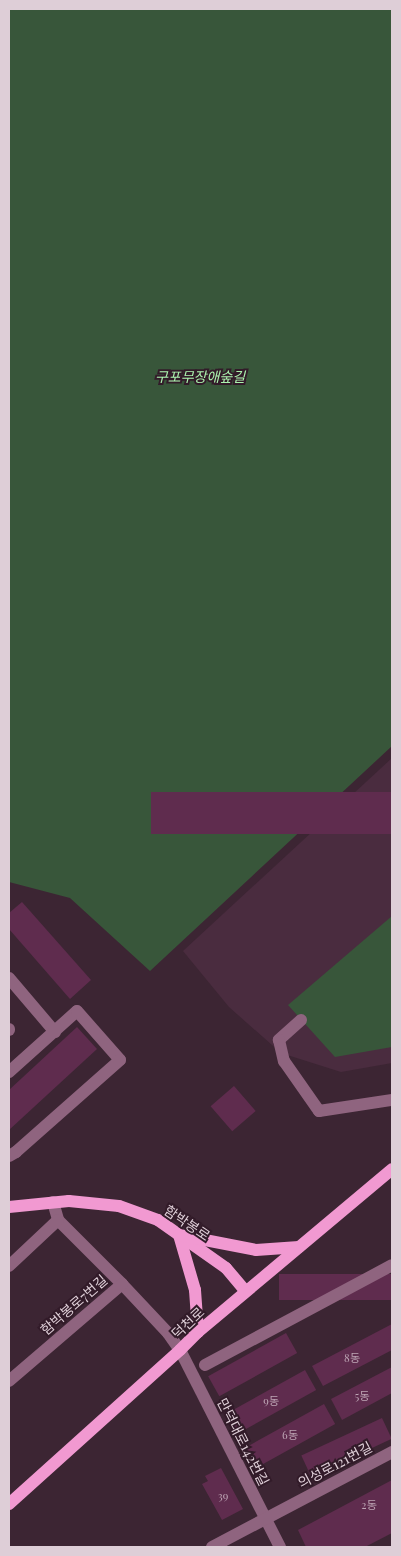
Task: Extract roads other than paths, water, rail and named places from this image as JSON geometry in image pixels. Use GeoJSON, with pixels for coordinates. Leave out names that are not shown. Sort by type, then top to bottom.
{"type":"FeatureCollection","features":[{"type":"Feature","properties":{"kind":"main road","name":"덕천로"},"geometry":{"type":"LineString","coordinates":[[9,1504],[198,1332],[392,1169]]}},
{"type":"Feature","properties":{"kind":"main road","name":"함박봉로"},"geometry":{"type":"LineString","coordinates":[[9,1207],[69,1201],[119,1206],[158,1220],[226,1268],[245,1291]]}},
{"type":"Feature","properties":{"kind":"main road"},"geometry":{"type":"LineString","coordinates":[[198,1332],[195,1290],[179,1235],[256,1250],[299,1247]]}},
{"type":"Feature","properties":{"kind":"street"},"geometry":{"type":"LineString","coordinates":[[9,978],[55,1032]]}},
{"type":"Feature","properties":{"kind":"street"},"geometry":{"type":"LineString","coordinates":[[9,1072],[77,1011],[120,1060],[16,1152],[9,1156]]}},
{"type":"Feature","properties":{"kind":"street"},"geometry":{"type":"LineString","coordinates":[[301,1020],[279,1040],[284,1061],[319,1111],[392,1100]]}},
{"type":"Feature","properties":{"kind":"street","name":"함박봉로7번길"},"geometry":{"type":"LineString","coordinates":[[9,1381],[122,1284],[58,1220],[53,1202]]}},
{"type":"Feature","properties":{"kind":"street"},"geometry":{"type":"LineString","coordinates":[[9,1266],[58,1220]]}},
{"type":"Feature","properties":{"kind":"street"},"geometry":{"type":"LineString","coordinates":[[205,1364],[392,1265]]}},
{"type":"Feature","properties":{"kind":"street","name":"만덕대로142번길"},"geometry":{"type":"LineString","coordinates":[[122,1284],[168,1333],[180,1350],[280,1547]]}},
{"type":"Feature","properties":{"kind":"street","name":"의성로121번길"},"geometry":{"type":"LineString","coordinates":[[212,1547],[392,1452]]}},
{"type":"Feature","properties":{"kind":"park label","name":"구포무장애숲길"},"geometry":{"type":"Point","coordinates":[200,377]}}]}
